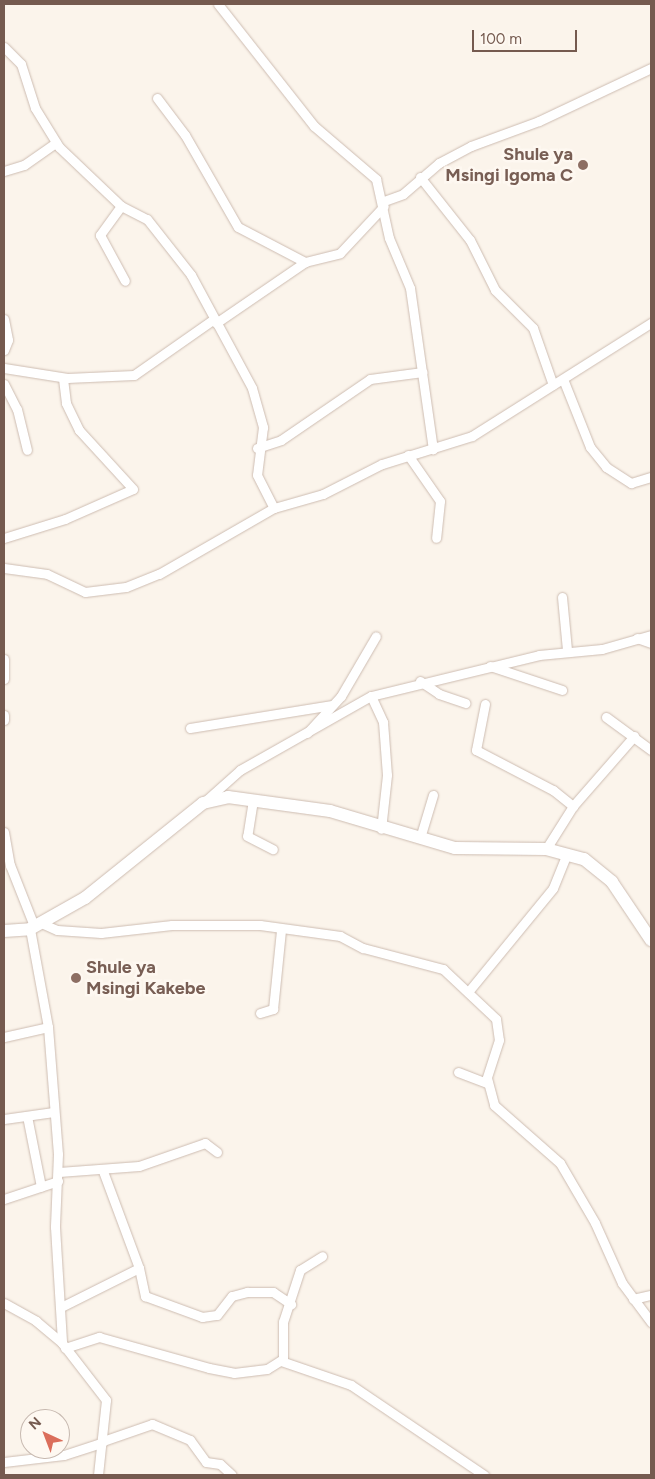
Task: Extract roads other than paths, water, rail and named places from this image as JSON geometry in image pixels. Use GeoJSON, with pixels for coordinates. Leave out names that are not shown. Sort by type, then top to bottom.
{"type":"FeatureCollection","features":[{"type":"Feature","properties":{"kind":"street"},"geometry":{"type":"LineString","coordinates":[[218,4],[314,126],[371,172],[384,203],[389,238],[410,288],[433,449]]}},
{"type":"Feature","properties":{"kind":"street"},"geometry":{"type":"LineString","coordinates":[[4,47],[21,64],[35,108],[56,143],[74,165],[121,206],[155,228],[191,275],[215,321],[243,367],[259,407],[263,427],[257,448],[257,475],[274,508]]}},
{"type":"Feature","properties":{"kind":"street"},"geometry":{"type":"LineString","coordinates":[[4,368],[63,378],[134,375],[305,262],[340,253],[384,203],[403,194],[420,177],[471,146],[539,121],[651,68]]}},
{"type":"Feature","properties":{"kind":"street"},"geometry":{"type":"LineString","coordinates":[[157,98],[185,135],[238,227],[305,262]]}},
{"type":"Feature","properties":{"kind":"street"},"geometry":{"type":"LineString","coordinates":[[4,170],[24,165],[56,143]]}},
{"type":"Feature","properties":{"kind":"street"},"geometry":{"type":"LineString","coordinates":[[420,177],[470,240],[495,290],[532,328],[553,384]]}},
{"type":"Feature","properties":{"kind":"street"},"geometry":{"type":"LineString","coordinates":[[121,206],[100,235],[125,281]]}},
{"type":"Feature","properties":{"kind":"street"},"geometry":{"type":"LineString","coordinates":[[4,319],[8,340],[4,350]]}},
{"type":"Feature","properties":{"kind":"street"},"geometry":{"type":"LineString","coordinates":[[4,568],[47,574],[85,592],[106,592],[159,574],[274,508],[323,494],[408,456],[472,436],[651,323]]}},
{"type":"Feature","properties":{"kind":"street"},"geometry":{"type":"LineString","coordinates":[[257,448],[281,440],[370,379],[422,372]]}},
{"type":"Feature","properties":{"kind":"street"},"geometry":{"type":"LineString","coordinates":[[4,538],[65,519],[133,490],[129,479],[79,430],[66,403],[63,378]]}},
{"type":"Feature","properties":{"kind":"street"},"geometry":{"type":"LineString","coordinates":[[563,379],[590,447],[606,467],[631,483],[651,477]]}},
{"type":"Feature","properties":{"kind":"street"},"geometry":{"type":"LineString","coordinates":[[4,384],[17,409],[27,450]]}},
{"type":"Feature","properties":{"kind":"street"},"geometry":{"type":"LineString","coordinates":[[408,456],[440,501],[436,538]]}},
{"type":"Feature","properties":{"kind":"street"},"geometry":{"type":"LineString","coordinates":[[562,597],[567,650]]}},
{"type":"Feature","properties":{"kind":"street"},"geometry":{"type":"LineString","coordinates":[[4,932],[35,926],[85,898],[203,803],[240,770],[301,739],[371,696],[420,681],[567,650],[602,649],[651,635]]}},
{"type":"Feature","properties":{"kind":"street"},"geometry":{"type":"LineString","coordinates":[[301,739],[332,705],[376,636]]}},
{"type":"Feature","properties":{"kind":"street"},"geometry":{"type":"LineString","coordinates":[[636,638],[651,643]]}},
{"type":"Feature","properties":{"kind":"street"},"geometry":{"type":"LineString","coordinates":[[4,659],[4,679]]}},
{"type":"Feature","properties":{"kind":"street"},"geometry":{"type":"LineString","coordinates":[[490,666],[562,690]]}},
{"type":"Feature","properties":{"kind":"street"},"geometry":{"type":"LineString","coordinates":[[420,681],[439,694],[465,702]]}},
{"type":"Feature","properties":{"kind":"street"},"geometry":{"type":"LineString","coordinates":[[371,696],[383,722],[387,775],[381,829]]}},
{"type":"Feature","properties":{"kind":"street"},"geometry":{"type":"LineString","coordinates":[[485,704],[476,750],[553,790],[573,806]]}},
{"type":"Feature","properties":{"kind":"street"},"geometry":{"type":"LineString","coordinates":[[190,728],[332,705]]}},
{"type":"Feature","properties":{"kind":"street"},"geometry":{"type":"LineString","coordinates":[[606,717],[651,750]]}},
{"type":"Feature","properties":{"kind":"street"},"geometry":{"type":"LineString","coordinates":[[546,849],[573,806],[634,736]]}},
{"type":"Feature","properties":{"kind":"street"},"geometry":{"type":"LineString","coordinates":[[420,838],[433,795]]}},
{"type":"Feature","properties":{"kind":"street"},"geometry":{"type":"LineString","coordinates":[[203,803],[228,797],[254,800],[330,811],[381,829],[464,849],[546,849],[567,854],[600,870],[651,940]]}},
{"type":"Feature","properties":{"kind":"street"},"geometry":{"type":"LineString","coordinates":[[254,800],[247,836],[273,849]]}},
{"type":"Feature","properties":{"kind":"street"},"geometry":{"type":"LineString","coordinates":[[4,832],[10,866],[35,926],[48,1026],[58,1177],[55,1227],[63,1306],[64,1346]]}},
{"type":"Feature","properties":{"kind":"street"},"geometry":{"type":"LineString","coordinates":[[468,992],[553,888],[567,854]]}},
{"type":"Feature","properties":{"kind":"street"},"geometry":{"type":"LineString","coordinates":[[35,926],[57,930],[101,933],[203,924],[337,935],[363,948],[437,966],[489,1010],[498,1027],[499,1040],[487,1082],[498,1111],[552,1154],[573,1181],[633,1299],[651,1322]]}},
{"type":"Feature","properties":{"kind":"street"},"geometry":{"type":"LineString","coordinates":[[260,1013],[273,1009],[281,930]]}},
{"type":"Feature","properties":{"kind":"street"},"geometry":{"type":"LineString","coordinates":[[4,1038],[48,1026]]}},
{"type":"Feature","properties":{"kind":"street"},"geometry":{"type":"LineString","coordinates":[[458,1072],[487,1082]]}},
{"type":"Feature","properties":{"kind":"street"},"geometry":{"type":"LineString","coordinates":[[4,1119],[54,1112]]}},
{"type":"Feature","properties":{"kind":"street"},"geometry":{"type":"LineString","coordinates":[[27,1116],[41,1187]]}},
{"type":"Feature","properties":{"kind":"street"},"geometry":{"type":"LineString","coordinates":[[4,1200],[41,1187],[58,1177],[156,1162],[203,1143],[217,1152]]}},
{"type":"Feature","properties":{"kind":"street"},"geometry":{"type":"LineString","coordinates":[[103,1171],[138,1268],[145,1296],[202,1318],[217,1315],[232,1296],[242,1293],[273,1292],[291,1304]]}},
{"type":"Feature","properties":{"kind":"street"},"geometry":{"type":"LineString","coordinates":[[281,1361],[283,1322],[291,1304],[301,1269],[322,1256]]}},
{"type":"Feature","properties":{"kind":"street"},"geometry":{"type":"LineString","coordinates":[[63,1306],[138,1268]]}},
{"type":"Feature","properties":{"kind":"street"},"geometry":{"type":"LineString","coordinates":[[633,1299],[651,1295]]}},
{"type":"Feature","properties":{"kind":"street"},"geometry":{"type":"LineString","coordinates":[[4,1303],[36,1321],[64,1346],[106,1400],[101,1474]]}},
{"type":"Feature","properties":{"kind":"street"},"geometry":{"type":"LineString","coordinates":[[64,1346],[100,1337],[234,1373],[257,1372],[281,1361],[351,1385],[484,1475]]}},
{"type":"Feature","properties":{"kind":"street"},"geometry":{"type":"LineString","coordinates":[[4,1462],[55,1456],[103,1442],[152,1424],[190,1440],[206,1462],[220,1464],[232,1475]]}},
{"type":"Feature","properties":{"kind":"place","name":"Shule ya Msingi Igoma C"},"geometry":{"type":"Point","coordinates":[583,165]}},
{"type":"Feature","properties":{"kind":"place","name":"Shule ya Msingi Kakebe"},"geometry":{"type":"Point","coordinates":[76,978]}}]}
